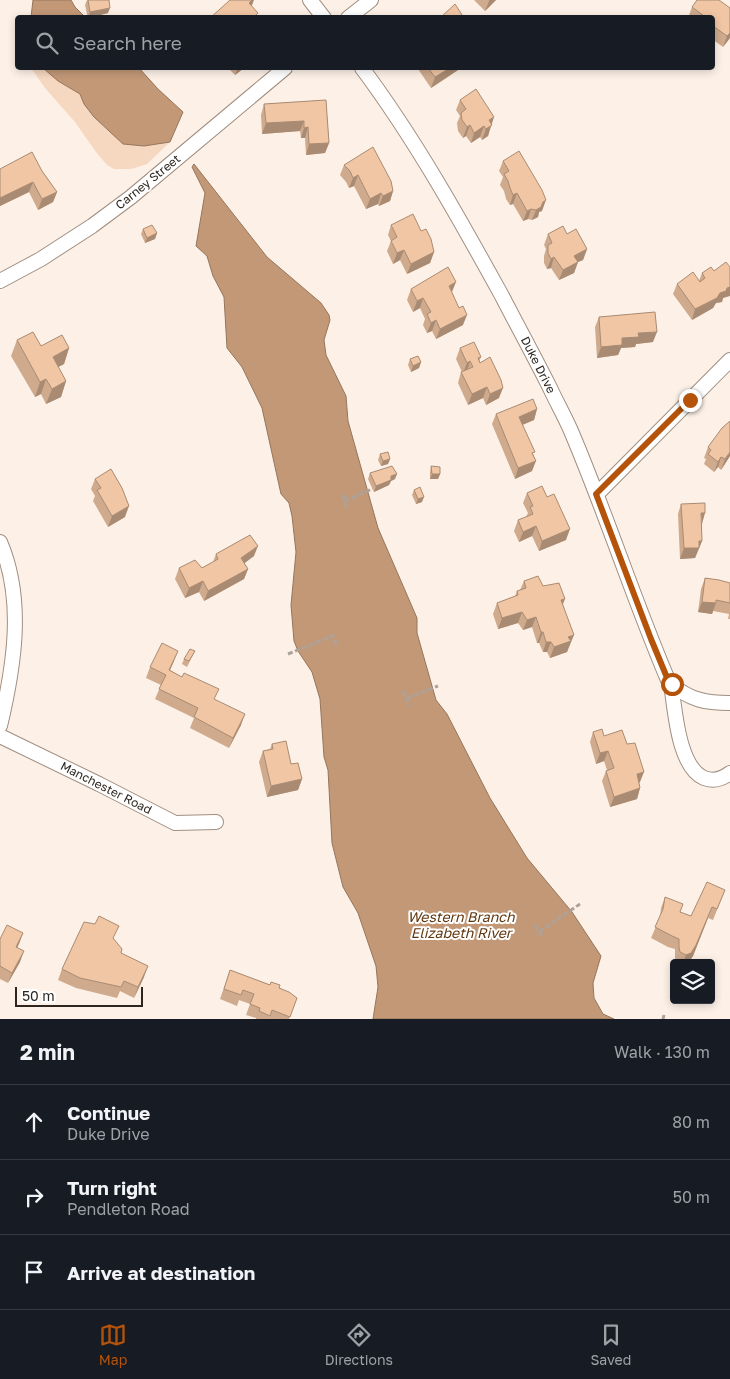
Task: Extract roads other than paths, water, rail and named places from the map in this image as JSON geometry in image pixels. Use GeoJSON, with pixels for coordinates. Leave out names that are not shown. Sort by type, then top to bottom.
{"type":"FeatureCollection","features":[{"type":"Feature","properties":{"kind":"street"},"geometry":{"type":"LineString","coordinates":[[310,0],[322,15]]}},
{"type":"Feature","properties":{"kind":"street"},"geometry":{"type":"LineString","coordinates":[[352,15],[371,0]]}},
{"type":"Feature","properties":{"kind":"street","name":"Carney Street"},"geometry":{"type":"LineString","coordinates":[[0,281],[92,226],[131,197],[283,70]]}},
{"type":"Feature","properties":{"kind":"street","name":"Duke Drive"},"geometry":{"type":"LineString","coordinates":[[364,70],[414,145],[478,252],[570,429],[668,680],[682,693],[693,699],[715,703],[730,703]]}},
{"type":"Feature","properties":{"kind":"street"},"geometry":{"type":"LineString","coordinates":[[596,494],[730,360]]}},
{"type":"Feature","properties":{"kind":"street"},"geometry":{"type":"LineString","coordinates":[[0,542],[4,550],[11,579],[14,607],[12,658],[8,690],[0,726]]}},
{"type":"Feature","properties":{"kind":"street","name":"Duke Drive"},"geometry":{"type":"LineString","coordinates":[[672,684],[680,740],[686,757],[696,772],[702,777],[711,780],[723,778],[730,773]]}},
{"type":"Feature","properties":{"kind":"street","name":"Manchester Road"},"geometry":{"type":"LineString","coordinates":[[0,736],[175,823],[216,822]]}},
{"type":"Feature","properties":{"kind":"water"},"geometry":{"type":"Polygon","coordinates":[[[33,0],[71,0],[83,15],[31,15],[33,0]]]}},
{"type":"Feature","properties":{"kind":"water"},"geometry":{"type":"Polygon","coordinates":[[[45,70],[141,70],[183,112],[170,142],[144,146],[123,144],[94,117],[84,104],[80,94],[58,81],[45,70]]]}},
{"type":"Feature","properties":{"kind":"water","name":"Western Branch Elizabeth River"},"geometry":{"type":"Polygon","coordinates":[[[194,164],[267,257],[321,303],[329,315],[330,320],[324,340],[326,355],[346,396],[348,421],[378,528],[417,618],[417,633],[436,700],[447,714],[490,798],[527,858],[572,912],[601,956],[593,983],[594,998],[603,1014],[614,1019],[373,1019],[378,987],[376,966],[358,913],[343,887],[332,843],[328,770],[324,757],[320,699],[312,672],[298,651],[294,641],[291,605],[296,552],[292,516],[289,503],[281,494],[262,408],[242,367],[227,348],[224,297],[213,276],[207,256],[196,246],[205,193],[192,167],[194,164]]]}}]}
